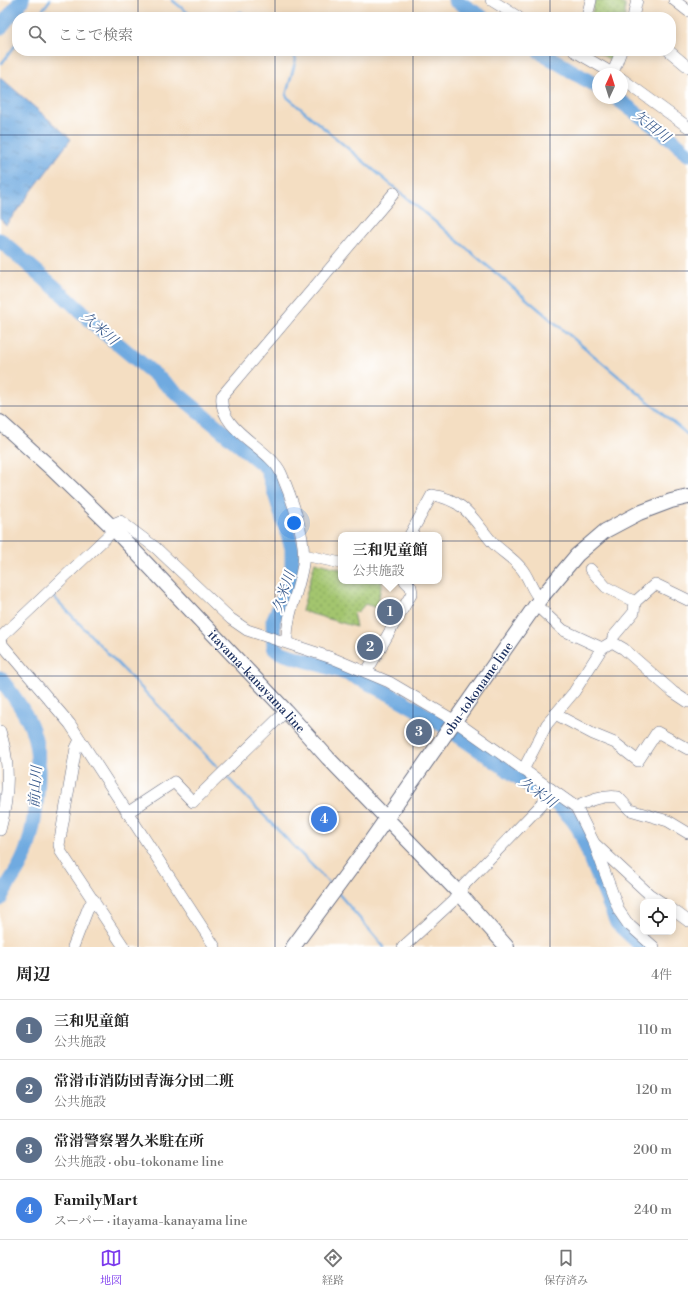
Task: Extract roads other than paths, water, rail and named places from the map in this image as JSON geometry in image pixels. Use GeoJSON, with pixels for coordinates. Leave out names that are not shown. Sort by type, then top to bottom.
{"type":"FeatureCollection","features":[{"type":"Feature","properties":{"kind":"main road","name":"itayama-kanayama line"},"geometry":{"type":"LineString","coordinates":[[0,422],[52,469],[112,528],[286,711],[328,758],[459,893],[507,947]]}},
{"type":"Feature","properties":{"kind":"main road","name":"obu-tokoname line"},"geometry":{"type":"LineString","coordinates":[[293,947],[387,818],[538,602],[577,555],[605,531],[639,513],[671,501],[688,497]]}},
{"type":"Feature","properties":{"kind":"street"},"geometry":{"type":"LineString","coordinates":[[491,0],[510,12]]}},
{"type":"Feature","properties":{"kind":"street"},"geometry":{"type":"LineString","coordinates":[[588,12],[592,0]]}},
{"type":"Feature","properties":{"kind":"street"},"geometry":{"type":"LineString","coordinates":[[634,12],[637,0]]}},
{"type":"Feature","properties":{"kind":"street"},"geometry":{"type":"LineString","coordinates":[[674,0],[688,11]]}},
{"type":"Feature","properties":{"kind":"street"},"geometry":{"type":"LineString","coordinates":[[584,56],[604,68]]}},
{"type":"Feature","properties":{"kind":"street"},"geometry":{"type":"LineString","coordinates":[[617,68],[620,56]]}},
{"type":"Feature","properties":{"kind":"street"},"geometry":{"type":"LineString","coordinates":[[675,56],[688,66]]}},
{"type":"Feature","properties":{"kind":"street"},"geometry":{"type":"LineString","coordinates":[[628,84],[688,128]]}},
{"type":"Feature","properties":{"kind":"street"},"geometry":{"type":"LineString","coordinates":[[287,642],[289,615],[303,564],[304,555],[296,516],[281,473],[272,462],[248,442],[236,429],[221,408],[222,396],[394,193]]}},
{"type":"Feature","properties":{"kind":"street"},"geometry":{"type":"LineString","coordinates":[[412,532],[432,495],[443,497],[460,505],[469,512],[494,543],[522,568],[538,602],[563,630],[607,645],[624,649],[672,692],[688,702]]}},
{"type":"Feature","properties":{"kind":"street"},"geometry":{"type":"LineString","coordinates":[[0,638],[112,528],[120,522],[136,532],[183,572],[231,619],[247,630],[287,642],[367,671],[389,682],[455,722],[550,791],[576,807],[594,843],[619,911],[628,924],[654,947]]}},
{"type":"Feature","properties":{"kind":"street"},"geometry":{"type":"LineString","coordinates":[[304,555],[338,561]]}},
{"type":"Feature","properties":{"kind":"street"},"geometry":{"type":"LineString","coordinates":[[590,569],[606,587],[635,602]]}},
{"type":"Feature","properties":{"kind":"street"},"geometry":{"type":"LineString","coordinates":[[367,671],[412,593],[411,587],[408,584]]}},
{"type":"Feature","properties":{"kind":"street"},"geometry":{"type":"LineString","coordinates":[[523,770],[539,738],[555,714],[580,683],[613,637],[634,612],[635,602],[656,584],[688,600]]}},
{"type":"Feature","properties":{"kind":"street"},"geometry":{"type":"LineString","coordinates":[[0,642],[70,724],[215,947]]}},
{"type":"Feature","properties":{"kind":"street"},"geometry":{"type":"LineString","coordinates":[[127,813],[174,782],[193,802],[286,711]]}},
{"type":"Feature","properties":{"kind":"street"},"geometry":{"type":"LineString","coordinates":[[555,714],[592,734],[615,743],[638,761],[657,732],[688,749]]}},
{"type":"Feature","properties":{"kind":"street"},"geometry":{"type":"LineString","coordinates":[[0,731],[4,772],[5,813],[0,830]]}},
{"type":"Feature","properties":{"kind":"street"},"geometry":{"type":"LineString","coordinates":[[80,740],[76,748],[59,845],[61,852],[124,947]]}},
{"type":"Feature","properties":{"kind":"street"},"geometry":{"type":"LineString","coordinates":[[403,947],[459,893],[464,885],[542,804],[550,791]]}},
{"type":"Feature","properties":{"kind":"street"},"geometry":{"type":"LineString","coordinates":[[576,807],[592,800],[605,797],[618,797],[630,810],[668,821],[688,833]]}},
{"type":"Feature","properties":{"kind":"street"},"geometry":{"type":"LineString","coordinates":[[594,843],[649,894],[656,899]]}},
{"type":"Feature","properties":{"kind":"street"},"geometry":{"type":"LineString","coordinates":[[74,947],[89,906],[94,900]]}},
{"type":"Feature","properties":{"kind":"street"},"geometry":{"type":"LineString","coordinates":[[676,912],[688,921]]}},
{"type":"Feature","properties":{"kind":"water"},"geometry":{"type":"Polygon","coordinates":[[[0,77],[71,139],[6,225],[0,219],[0,77]]]}},
{"type":"Feature","properties":{"kind":"waterway","name":"久米川"},"geometry":{"type":"LineString","coordinates":[[13,12],[22,0]]}},
{"type":"Feature","properties":{"kind":"waterway"},"geometry":{"type":"LineString","coordinates":[[41,12],[50,0]]}},
{"type":"Feature","properties":{"kind":"waterway"},"geometry":{"type":"LineString","coordinates":[[172,0],[187,12]]}},
{"type":"Feature","properties":{"kind":"waterway","name":"矢田川"},"geometry":{"type":"LineString","coordinates":[[455,0],[474,12]]}},
{"type":"Feature","properties":{"kind":"waterway","name":"久米川"},"geometry":{"type":"LineString","coordinates":[[0,28],[12,13]]}},
{"type":"Feature","properties":{"kind":"waterway"},"geometry":{"type":"LineString","coordinates":[[2,63],[12,50]]}},
{"type":"Feature","properties":{"kind":"waterway"},"geometry":{"type":"LineString","coordinates":[[293,56],[296,59],[286,95],[287,97],[688,435]]}},
{"type":"Feature","properties":{"kind":"waterway","name":"矢田川"},"geometry":{"type":"LineString","coordinates":[[547,56],[592,83]]}},
{"type":"Feature","properties":{"kind":"waterway","name":"矢田川"},"geometry":{"type":"LineString","coordinates":[[624,104],[673,140],[688,154]]}},
{"type":"Feature","properties":{"kind":"waterway","name":"久米川"},"geometry":{"type":"LineString","coordinates":[[0,240],[101,330],[267,468],[292,548],[292,573],[288,587],[273,621],[274,647],[279,652],[340,671],[360,679],[412,706],[462,738],[559,806],[572,819],[579,829],[617,923],[643,947]]}},
{"type":"Feature","properties":{"kind":"waterway"},"geometry":{"type":"LineString","coordinates":[[51,594],[221,771]]}},
{"type":"Feature","properties":{"kind":"waterway","name":"前山川"},"geometry":{"type":"LineString","coordinates":[[0,678],[20,707],[33,731],[38,766],[38,783],[34,817],[28,847],[21,864],[0,899]]}},
{"type":"Feature","properties":{"kind":"waterway"},"geometry":{"type":"LineString","coordinates":[[224,774],[332,886]]}},
{"type":"Feature","properties":{"kind":"waterway"},"geometry":{"type":"LineString","coordinates":[[338,893],[384,947]]}},
{"type":"Feature","properties":{"kind":"place","name":"三和児童館"},"geometry":{"type":"Point","coordinates":[390,612]}},
{"type":"Feature","properties":{"kind":"place","name":"常滑市消防団青海分団二班"},"geometry":{"type":"Point","coordinates":[370,647]}},
{"type":"Feature","properties":{"kind":"place","name":"常滑警察署久米駐在所"},"geometry":{"type":"Point","coordinates":[419,732]}},
{"type":"Feature","properties":{"kind":"place","name":"FamilyMart"},"geometry":{"type":"Point","coordinates":[324,819]}}]}
